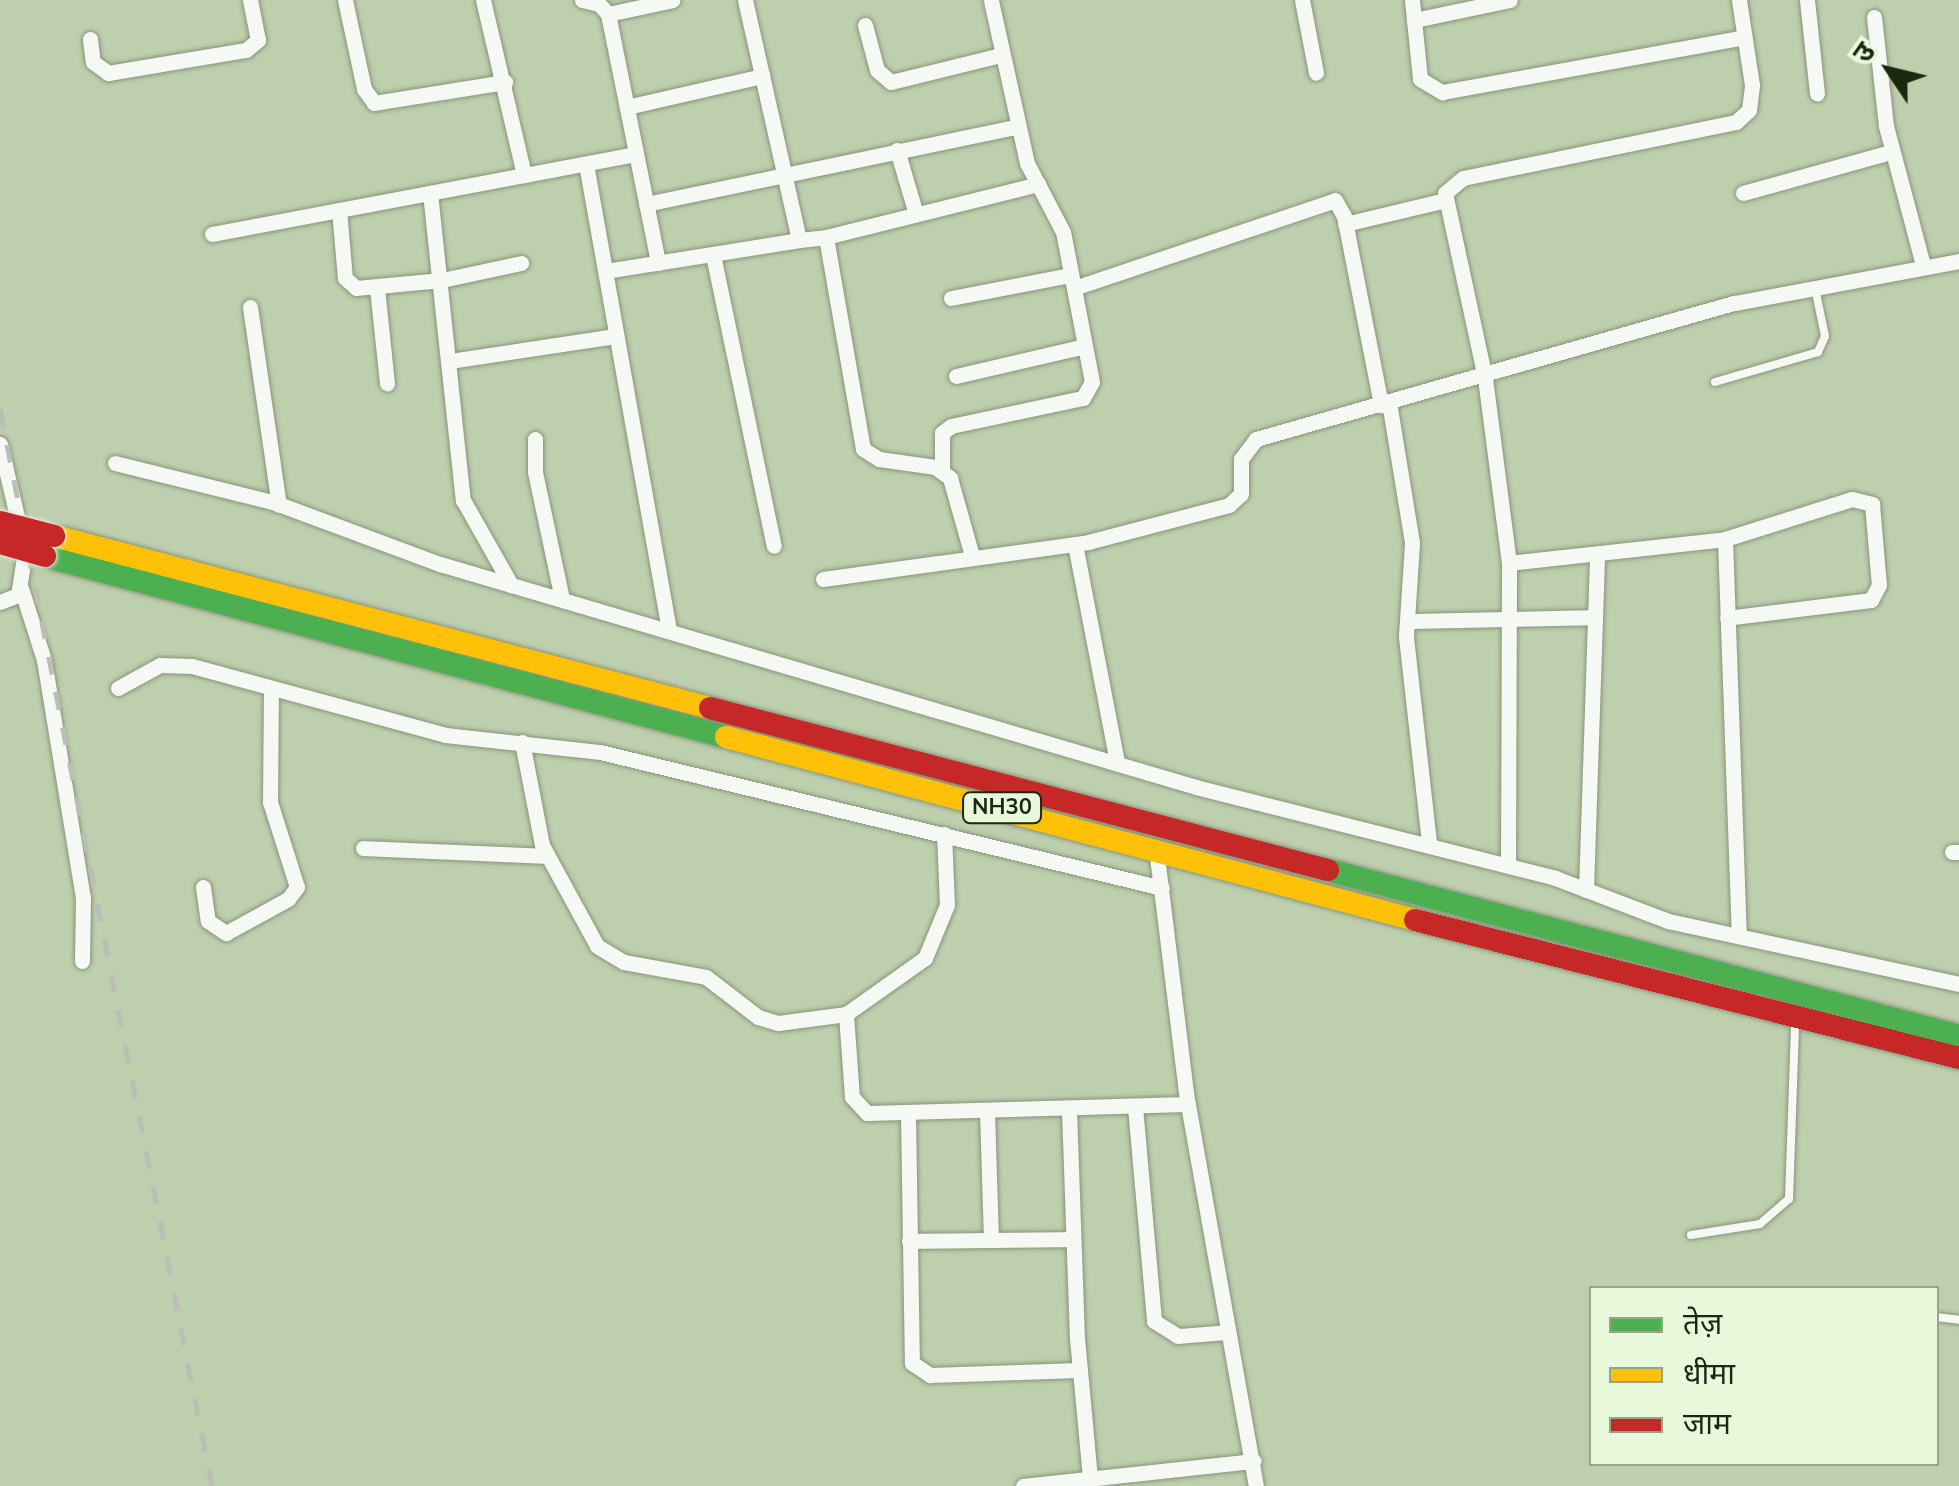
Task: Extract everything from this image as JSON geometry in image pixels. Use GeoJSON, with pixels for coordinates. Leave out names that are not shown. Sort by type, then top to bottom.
{"type":"FeatureCollection","features":[{"type":"Feature","properties":{"kind":"highway","name":"NH30"},"geometry":{"type":"LineString","coordinates":[[0,522],[50,546],[1795,1020],[1959,1058]]}},
{"type":"Feature","properties":{"kind":"highway","name":"NH30"},"geometry":{"type":"LineString","coordinates":[[0,544],[50,546],[1959,1036]]}},
{"type":"Feature","properties":{"kind":"street"},"geometry":{"type":"LineString","coordinates":[[90,39],[93,62],[108,73],[246,50],[258,32],[250,0]]}},
{"type":"Feature","properties":{"kind":"street"},"geometry":{"type":"LineString","coordinates":[[345,0],[364,89],[374,103],[505,82]]}},
{"type":"Feature","properties":{"kind":"street"},"geometry":{"type":"LineString","coordinates":[[483,0],[524,175]]}},
{"type":"Feature","properties":{"kind":"street"},"geometry":{"type":"LineString","coordinates":[[582,0],[599,4],[608,14],[658,263]]}},
{"type":"Feature","properties":{"kind":"street"},"geometry":{"type":"LineString","coordinates":[[608,14],[673,0]]}},
{"type":"Feature","properties":{"kind":"street"},"geometry":{"type":"LineString","coordinates":[[744,0],[799,240]]}},
{"type":"Feature","properties":{"kind":"street"},"geometry":{"type":"LineString","coordinates":[[972,556],[956,490],[942,470],[942,433],[951,426],[1082,398],[1092,382],[1058,214],[1039,184],[1018,126],[1000,55],[992,0]]}},
{"type":"Feature","properties":{"kind":"street"},"geometry":{"type":"LineString","coordinates":[[1302,0],[1316,74]]}},
{"type":"Feature","properties":{"kind":"street"},"geometry":{"type":"LineString","coordinates":[[1412,0],[1420,78],[1442,92],[1744,37]]}},
{"type":"Feature","properties":{"kind":"street"},"geometry":{"type":"LineString","coordinates":[[1414,20],[1510,0]]}},
{"type":"Feature","properties":{"kind":"street"},"geometry":{"type":"LineString","coordinates":[[1508,865],[1509,563],[1486,378],[1446,200],[1451,182],[1463,178],[1736,122],[1751,100],[1739,0]]}},
{"type":"Feature","properties":{"kind":"street"},"geometry":{"type":"LineString","coordinates":[[1807,0],[1816,92]]}},
{"type":"Feature","properties":{"kind":"street"},"geometry":{"type":"LineString","coordinates":[[1874,17],[1891,152],[1924,266]]}},
{"type":"Feature","properties":{"kind":"street"},"geometry":{"type":"LineString","coordinates":[[865,25],[878,70],[891,82],[1000,55]]}},
{"type":"Feature","properties":{"kind":"street"},"geometry":{"type":"LineString","coordinates":[[627,108],[762,76]]}},
{"type":"Feature","properties":{"kind":"street"},"geometry":{"type":"LineString","coordinates":[[646,204],[783,171],[1018,126]]}},
{"type":"Feature","properties":{"kind":"street"},"geometry":{"type":"LineString","coordinates":[[897,150],[916,214]]}},
{"type":"Feature","properties":{"kind":"street"},"geometry":{"type":"LineString","coordinates":[[1743,193],[1891,152]]}},
{"type":"Feature","properties":{"kind":"street"},"geometry":{"type":"LineString","coordinates":[[212,234],[636,154]]}},
{"type":"Feature","properties":{"kind":"street"},"geometry":{"type":"LineString","coordinates":[[586,164],[669,631]]}},
{"type":"Feature","properties":{"kind":"street"},"geometry":{"type":"LineString","coordinates":[[606,270],[826,237],[1039,184]]}},
{"type":"Feature","properties":{"kind":"street"},"geometry":{"type":"LineString","coordinates":[[430,193],[466,514],[511,585]]}},
{"type":"Feature","properties":{"kind":"street"},"geometry":{"type":"LineString","coordinates":[[1345,224],[1446,200]]}},
{"type":"Feature","properties":{"kind":"street"},"geometry":{"type":"LineString","coordinates":[[951,298],[1072,281],[1326,202],[1338,203],[1385,403],[1412,543],[1408,622],[1428,842]]}},
{"type":"Feature","properties":{"kind":"street"},"geometry":{"type":"LineString","coordinates":[[339,210],[345,278],[356,288],[442,280],[521,263]]}},
{"type":"Feature","properties":{"kind":"street"},"geometry":{"type":"LineString","coordinates":[[826,237],[863,449],[879,459],[942,470]]}},
{"type":"Feature","properties":{"kind":"street"},"geometry":{"type":"LineString","coordinates":[[712,254],[774,546]]}},
{"type":"Feature","properties":{"kind":"street"},"geometry":{"type":"LineString","coordinates":[[823,579],[1075,544],[1229,505],[1242,494],[1241,459],[1256,439],[1486,378],[1734,303],[1959,262]]}},
{"type":"Feature","properties":{"kind":"street"},"geometry":{"type":"LineString","coordinates":[[377,288],[387,384]]}},
{"type":"Feature","properties":{"kind":"street"},"geometry":{"type":"LineString","coordinates":[[250,307],[279,504]]}},
{"type":"Feature","properties":{"kind":"street"},"geometry":{"type":"LineString","coordinates":[[450,362],[616,336]]}},
{"type":"Feature","properties":{"kind":"street"},"geometry":{"type":"LineString","coordinates":[[956,376],[1085,346]]}},
{"type":"Feature","properties":{"kind":"street"},"geometry":{"type":"LineString","coordinates":[[535,439],[535,472],[562,599]]}},
{"type":"Feature","properties":{"kind":"street"},"geometry":{"type":"LineString","coordinates":[[0,444],[25,552],[21,588],[44,660],[88,926],[82,960]]}},
{"type":"Feature","properties":{"kind":"street"},"geometry":{"type":"LineString","coordinates":[[115,464],[279,504],[511,585],[1117,763],[1508,865],[1668,921],[1959,984]]}},
{"type":"Feature","properties":{"kind":"street"},"geometry":{"type":"LineString","coordinates":[[1509,563],[1726,539],[1852,499],[1868,501],[1877,517],[1878,585],[1871,600],[1727,618]]}},
{"type":"Feature","properties":{"kind":"street"},"geometry":{"type":"LineString","coordinates":[[1726,539],[1739,936]]}},
{"type":"Feature","properties":{"kind":"street"},"geometry":{"type":"LineString","coordinates":[[1075,544],[1117,763]]}},
{"type":"Feature","properties":{"kind":"street"},"geometry":{"type":"LineString","coordinates":[[1586,890],[1596,554]]}},
{"type":"Feature","properties":{"kind":"street"},"geometry":{"type":"LineString","coordinates":[[0,602],[13,599],[21,588]]}},
{"type":"Feature","properties":{"kind":"street"},"geometry":{"type":"LineString","coordinates":[[1408,622],[1594,618]]}},
{"type":"Feature","properties":{"kind":"street"},"geometry":{"type":"LineString","coordinates":[[118,688],[160,665],[192,666],[446,735],[600,752],[1162,888]]}},
{"type":"Feature","properties":{"kind":"street"},"geometry":{"type":"LineString","coordinates":[[203,887],[208,921],[226,933],[288,899],[297,887],[267,776],[271,688]]}},
{"type":"Feature","properties":{"kind":"street"},"geometry":{"type":"LineString","coordinates":[[522,742],[547,856],[584,928],[606,954],[706,977],[767,1021],[796,1024],[846,1014],[906,976],[936,940],[948,905],[944,834]]}},
{"type":"Feature","properties":{"kind":"street"},"geometry":{"type":"LineString","coordinates":[[362,848],[547,856]]}},
{"type":"Feature","properties":{"kind":"street"},"geometry":{"type":"LineString","coordinates":[[1156,848],[1188,1104],[1256,1486]]}},
{"type":"Feature","properties":{"kind":"street"},"geometry":{"type":"LineString","coordinates":[[846,1014],[854,1105],[867,1113],[1188,1104]]}},
{"type":"Feature","properties":{"kind":"street"},"geometry":{"type":"LineString","coordinates":[[1134,1107],[1154,1321],[1178,1336],[1228,1332]]}},
{"type":"Feature","properties":{"kind":"street"},"geometry":{"type":"LineString","coordinates":[[1069,1110],[1080,1370],[1090,1478]]}},
{"type":"Feature","properties":{"kind":"street"},"geometry":{"type":"LineString","coordinates":[[987,1112],[991,1240]]}},
{"type":"Feature","properties":{"kind":"street"},"geometry":{"type":"LineString","coordinates":[[908,1114],[910,1356],[917,1369],[930,1375],[1080,1370]]}},
{"type":"Feature","properties":{"kind":"street"},"geometry":{"type":"LineString","coordinates":[[909,1241],[1073,1239]]}},
{"type":"Feature","properties":{"kind":"street"},"geometry":{"type":"LineString","coordinates":[[1023,1486],[1254,1461]]}},
{"type":"Feature","properties":{"kind":"lane"},"geometry":{"type":"LineString","coordinates":[[1715,382],[1818,352],[1825,336],[1814,286]]}},
{"type":"Feature","properties":{"kind":"lane"},"geometry":{"type":"LineString","coordinates":[[1691,1235],[1760,1224],[1789,1199],[1795,1020]]}},
{"type":"Feature","properties":{"kind":"railway"},"geometry":{"type":"LineString","coordinates":[[0,409],[212,1486]]}},
{"type":"Feature","properties":{"kind":"traffic: fast"},"geometry":{"type":"LineString","coordinates":[[45,556],[726,737]]}},
{"type":"Feature","properties":{"kind":"traffic: fast"},"geometry":{"type":"LineString","coordinates":[[1328,870],[1959,1036]]}},
{"type":"Feature","properties":{"kind":"traffic: slow"},"geometry":{"type":"LineString","coordinates":[[54,536],[710,708]]}},
{"type":"Feature","properties":{"kind":"traffic: slow"},"geometry":{"type":"LineString","coordinates":[[726,737],[1415,920]]}},
{"type":"Feature","properties":{"kind":"traffic: jam"},"geometry":{"type":"LineString","coordinates":[[0,522],[54,536]]}},
{"type":"Feature","properties":{"kind":"traffic: jam"},"geometry":{"type":"LineString","coordinates":[[0,543],[45,556]]}},
{"type":"Feature","properties":{"kind":"traffic: jam"},"geometry":{"type":"LineString","coordinates":[[710,708],[1328,870]]}},
{"type":"Feature","properties":{"kind":"traffic: jam"},"geometry":{"type":"LineString","coordinates":[[1415,920],[1959,1058]]}}]}
